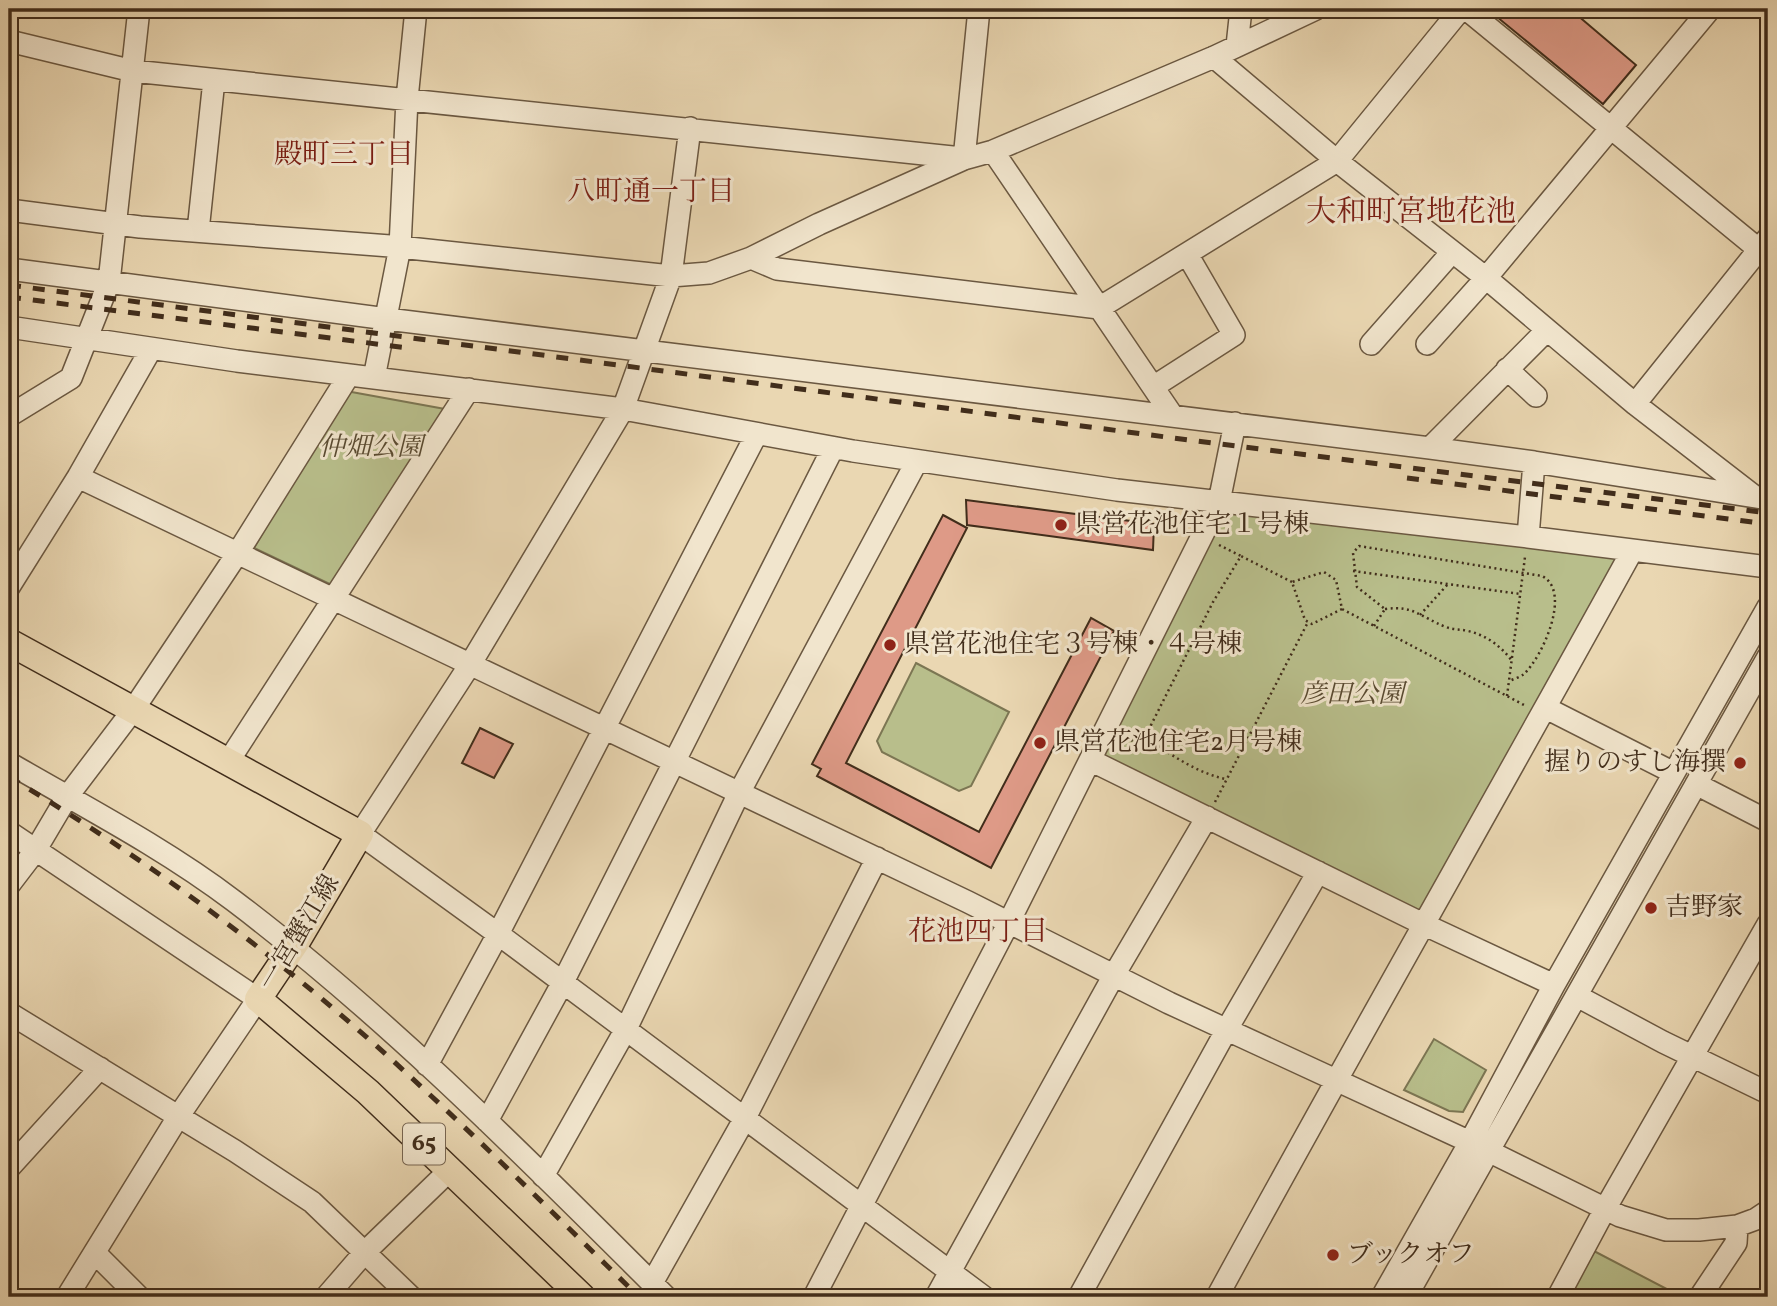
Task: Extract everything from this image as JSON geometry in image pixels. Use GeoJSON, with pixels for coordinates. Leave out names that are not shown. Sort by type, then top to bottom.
{"type":"FeatureCollection","features":[{"type":"Feature","properties":{"kind":"main road"},"geometry":{"type":"LineString","coordinates":[[9,642],[360,834]]}},
{"type":"Feature","properties":{"kind":"main road","name":"一宮蟹江線"},"geometry":{"type":"LineString","coordinates":[[360,834],[292,948],[258,999],[369,1092],[582,1297]]}},
{"type":"Feature","properties":{"kind":"street"},"geometry":{"type":"LineString","coordinates":[[9,416],[71,378],[109,282],[139,9]]}},
{"type":"Feature","properties":{"kind":"street"},"geometry":{"type":"LineString","coordinates":[[373,378],[400,247],[407,99],[416,9]]}},
{"type":"Feature","properties":{"kind":"street"},"geometry":{"type":"LineString","coordinates":[[964,159],[978,9]]}},
{"type":"Feature","properties":{"kind":"street"},"geometry":{"type":"LineString","coordinates":[[1237,46],[1241,9]]}},
{"type":"Feature","properties":{"kind":"street"},"geometry":{"type":"LineString","coordinates":[[9,210],[117,224],[400,247],[671,276],[709,273],[751,258],[819,224],[964,159],[993,151],[1214,57],[1316,9]]}},
{"type":"Feature","properties":{"kind":"street"},"geometry":{"type":"LineString","coordinates":[[751,258],[777,269],[1099,309],[1337,162],[1464,9],[1765,248],[1635,404]]}},
{"type":"Feature","properties":{"kind":"street"},"geometry":{"type":"LineString","coordinates":[[1427,345],[1710,9]]}},
{"type":"Feature","properties":{"kind":"street"},"geometry":{"type":"LineString","coordinates":[[9,41],[134,71],[964,159]]}},
{"type":"Feature","properties":{"kind":"street"},"geometry":{"type":"LineString","coordinates":[[1214,57],[1337,162],[1486,278],[1635,404],[1762,498]]}},
{"type":"Feature","properties":{"kind":"street"},"geometry":{"type":"LineString","coordinates":[[198,231],[214,80]]}},
{"type":"Feature","properties":{"kind":"street"},"geometry":{"type":"LineString","coordinates":[[690,128],[671,276],[623,410],[471,663],[360,834],[985,1297]]}},
{"type":"Feature","properties":{"kind":"street"},"geometry":{"type":"LineString","coordinates":[[993,151],[1172,415]]}},
{"type":"Feature","properties":{"kind":"street"},"geometry":{"type":"LineString","coordinates":[[1371,344],[1452,252]]}},
{"type":"Feature","properties":{"kind":"street"},"geometry":{"type":"LineString","coordinates":[[1153,387],[1234,335],[1187,254]]}},
{"type":"Feature","properties":{"kind":"street"},"geometry":{"type":"LineString","coordinates":[[9,269],[883,382],[1430,448],[1762,498]]}},
{"type":"Feature","properties":{"kind":"street"},"geometry":{"type":"LineString","coordinates":[[9,327],[151,349],[623,410],[833,448],[1117,490],[1768,567]]}},
{"type":"Feature","properties":{"kind":"street"},"geometry":{"type":"LineString","coordinates":[[1430,448],[1547,330]]}},
{"type":"Feature","properties":{"kind":"street"},"geometry":{"type":"LineString","coordinates":[[9,587],[78,478],[151,349]]}},
{"type":"Feature","properties":{"kind":"street"},"geometry":{"type":"LineString","coordinates":[[1507,369],[1536,396]]}},
{"type":"Feature","properties":{"kind":"street"},"geometry":{"type":"LineString","coordinates":[[9,886],[35,850],[67,797],[133,710],[237,554],[349,375]]}},
{"type":"Feature","properties":{"kind":"street"},"geometry":{"type":"LineString","coordinates":[[228,762],[469,389]]}},
{"type":"Feature","properties":{"kind":"street"},"geometry":{"type":"LineString","coordinates":[[814,1297],[1009,922],[1219,502],[1235,423]]}},
{"type":"Feature","properties":{"kind":"street"},"geometry":{"type":"LineString","coordinates":[[427,1065],[498,934],[756,435]]}},
{"type":"Feature","properties":{"kind":"street"},"geometry":{"type":"LineString","coordinates":[[487,1121],[563,982],[833,448]]}},
{"type":"Feature","properties":{"kind":"street"},"geometry":{"type":"LineString","coordinates":[[543,1176],[626,1029],[738,793],[917,461]]}},
{"type":"Feature","properties":{"kind":"street"},"geometry":{"type":"LineString","coordinates":[[1528,537],[1534,462]]}},
{"type":"Feature","properties":{"kind":"street"},"geometry":{"type":"LineString","coordinates":[[78,478],[471,663],[1227,1030],[1479,1147],[1605,1209],[1666,1230],[1699,1230],[1754,1219]]}},
{"type":"Feature","properties":{"kind":"street"},"geometry":{"type":"LineString","coordinates":[[1217,1297],[1335,1080],[1632,551]]}},
{"type":"Feature","properties":{"kind":"street"},"geometry":{"type":"LineString","coordinates":[[1406,1297],[1554,985],[1768,607]]}},
{"type":"Feature","properties":{"kind":"street"},"geometry":{"type":"LineString","coordinates":[[1382,1297],[1577,996],[1768,657]]}},
{"type":"Feature","properties":{"kind":"street"},"geometry":{"type":"LineString","coordinates":[[1544,712],[1674,773]]}},
{"type":"Feature","properties":{"kind":"street"},"geometry":{"type":"LineString","coordinates":[[1093,754],[1206,817],[1554,985]]}},
{"type":"Feature","properties":{"kind":"street"},"geometry":{"type":"LineString","coordinates":[[9,763],[175,860],[234,901],[292,948],[427,1065],[659,1290],[877,858]]}},
{"type":"Feature","properties":{"kind":"street"},"geometry":{"type":"LineString","coordinates":[[1696,785],[1768,821]]}},
{"type":"Feature","properties":{"kind":"street"},"geometry":{"type":"LineString","coordinates":[[936,1297],[1114,975],[1206,817]]}},
{"type":"Feature","properties":{"kind":"street"},"geometry":{"type":"LineString","coordinates":[[9,832],[258,999],[178,1117],[96,1254],[67,1297]]}},
{"type":"Feature","properties":{"kind":"street"},"geometry":{"type":"LineString","coordinates":[[1079,1297],[1318,872]]}},
{"type":"Feature","properties":{"kind":"street"},"geometry":{"type":"LineString","coordinates":[[1558,1297],[1605,1209],[1768,924]]}},
{"type":"Feature","properties":{"kind":"street"},"geometry":{"type":"LineString","coordinates":[[1577,996],[1768,1093]]}},
{"type":"Feature","properties":{"kind":"street"},"geometry":{"type":"LineString","coordinates":[[9,1013],[235,1151],[312,1202],[411,1297]]}},
{"type":"Feature","properties":{"kind":"street"},"geometry":{"type":"LineString","coordinates":[[9,1168],[100,1068]]}},
{"type":"Feature","properties":{"kind":"street"},"geometry":{"type":"LineString","coordinates":[[326,1297],[365,1252],[451,1170]]}},
{"type":"Feature","properties":{"kind":"street"},"geometry":{"type":"LineString","coordinates":[[1701,1297],[1768,1199]]}},
{"type":"Feature","properties":{"kind":"street"},"geometry":{"type":"LineString","coordinates":[[96,1254],[139,1297]]}},
{"type":"Feature","properties":{"kind":"path"},"geometry":{"type":"LineString","coordinates":[[1202,537],[1292,582],[1308,622],[1312,624],[1342,609]]}},
{"type":"Feature","properties":{"kind":"path"},"geometry":{"type":"LineString","coordinates":[[1507,696],[1528,537]]}},
{"type":"Feature","properties":{"kind":"path"},"geometry":{"type":"LineString","coordinates":[[1509,681],[1523,675],[1545,640],[1553,618],[1556,591],[1551,580],[1524,572],[1359,546],[1353,553],[1353,571],[1357,587],[1385,609],[1401,607],[1450,629],[1482,635],[1502,648],[1512,661]]}},
{"type":"Feature","properties":{"kind":"path"},"geometry":{"type":"LineString","coordinates":[[1093,754],[1145,737],[1213,602],[1241,556]]}},
{"type":"Feature","properties":{"kind":"path"},"geometry":{"type":"LineString","coordinates":[[1353,571],[1521,594]]}},
{"type":"Feature","properties":{"kind":"path"},"geometry":{"type":"LineString","coordinates":[[1292,582],[1324,572],[1336,580],[1342,609]]}},
{"type":"Feature","properties":{"kind":"path"},"geometry":{"type":"LineString","coordinates":[[1420,615],[1448,584]]}},
{"type":"Feature","properties":{"kind":"path"},"geometry":{"type":"LineString","coordinates":[[1342,609],[1507,696],[1544,712]]}},
{"type":"Feature","properties":{"kind":"path"},"geometry":{"type":"LineString","coordinates":[[1374,626],[1385,609]]}},
{"type":"Feature","properties":{"kind":"path"},"geometry":{"type":"LineString","coordinates":[[1206,817],[1308,622]]}},
{"type":"Feature","properties":{"kind":"path"},"geometry":{"type":"LineString","coordinates":[[1145,737],[1176,758],[1209,775],[1227,779]]}},
{"type":"Feature","properties":{"kind":"green space","name":"仲畑公園"},"geometry":{"type":"Polygon","coordinates":[[[346,391],[456,411],[336,587],[254,548],[346,391]]]}},
{"type":"Feature","properties":{"kind":"green space","name":"彦田公園"},"geometry":{"type":"Polygon","coordinates":[[[1221,510],[1626,554],[1423,917],[1093,759],[1221,510]]]}},
{"type":"Feature","properties":{"kind":"green space"},"geometry":{"type":"Polygon","coordinates":[[[916,663],[1009,712],[971,786],[959,791],[882,752],[877,741],[916,663]]]}},
{"type":"Feature","properties":{"kind":"green space"},"geometry":{"type":"Polygon","coordinates":[[[1434,1039],[1486,1070],[1463,1112],[1449,1111],[1404,1090],[1434,1039]]]}},
{"type":"Feature","properties":{"kind":"green space"},"geometry":{"type":"Polygon","coordinates":[[[1592,1250],[1682,1297],[1568,1297],[1592,1250]]]}},
{"type":"Feature","properties":{"kind":"building"},"geometry":{"type":"Polygon","coordinates":[[[1504,9],[1570,9],[1636,65],[1603,104],[1497,17],[1504,9]]]}},
{"type":"Feature","properties":{"kind":"building","name":"県営花池住宅１号棟"},"geometry":{"type":"Polygon","coordinates":[[[966,500],[1154,524],[1153,550],[967,525],[966,500]]]}},
{"type":"Feature","properties":{"kind":"building","name":"県営花池住宅３号棟・４号棟"},"geometry":{"type":"Polygon","coordinates":[[[943,515],[967,528],[846,763],[979,832],[1091,618],[1114,631],[991,868],[817,776],[821,769],[812,764],[943,515]]]}},
{"type":"Feature","properties":{"kind":"building"},"geometry":{"type":"Polygon","coordinates":[[[480,728],[513,744],[494,778],[462,763],[480,728]]]}},
{"type":"Feature","properties":{"kind":"railway"},"geometry":{"type":"LineString","coordinates":[[9,285],[1768,513]]}},
{"type":"Feature","properties":{"kind":"railway"},"geometry":{"type":"LineString","coordinates":[[9,297],[408,348]]}},
{"type":"Feature","properties":{"kind":"railway"},"geometry":{"type":"LineString","coordinates":[[1407,478],[1768,524]]}},
{"type":"Feature","properties":{"kind":"railway"},"geometry":{"type":"LineString","coordinates":[[9,777],[159,874],[301,982],[423,1088],[639,1297]]}},
{"type":"Feature","properties":{"kind":"place","name":"県営花池住宅１号棟"},"geometry":{"type":"Point","coordinates":[1061,525]}},
{"type":"Feature","properties":{"kind":"place","name":"県営花池住宅３号棟・４号棟"},"geometry":{"type":"Point","coordinates":[890,645]}},
{"type":"Feature","properties":{"kind":"place","name":"県営花池住宅2月号棟"},"geometry":{"type":"Point","coordinates":[1040,743]}},
{"type":"Feature","properties":{"kind":"place","name":"握りのすし海撰"},"geometry":{"type":"Point","coordinates":[1740,763]}},
{"type":"Feature","properties":{"kind":"place","name":"吉野家"},"geometry":{"type":"Point","coordinates":[1651,908]}},
{"type":"Feature","properties":{"kind":"place","name":"ブックオフ"},"geometry":{"type":"Point","coordinates":[1333,1255]}},
{"type":"Feature","properties":{"kind":"district","name":"殿町三丁目"},"geometry":{"type":"Point","coordinates":[344,155]}},
{"type":"Feature","properties":{"kind":"district","name":"八町通一丁目"},"geometry":{"type":"Point","coordinates":[651,192]}},
{"type":"Feature","properties":{"kind":"district","name":"大和町宮地花池"},"geometry":{"type":"Point","coordinates":[1411,213]}},
{"type":"Feature","properties":{"kind":"district","name":"花池四丁目"},"geometry":{"type":"Point","coordinates":[978,932]}}]}
